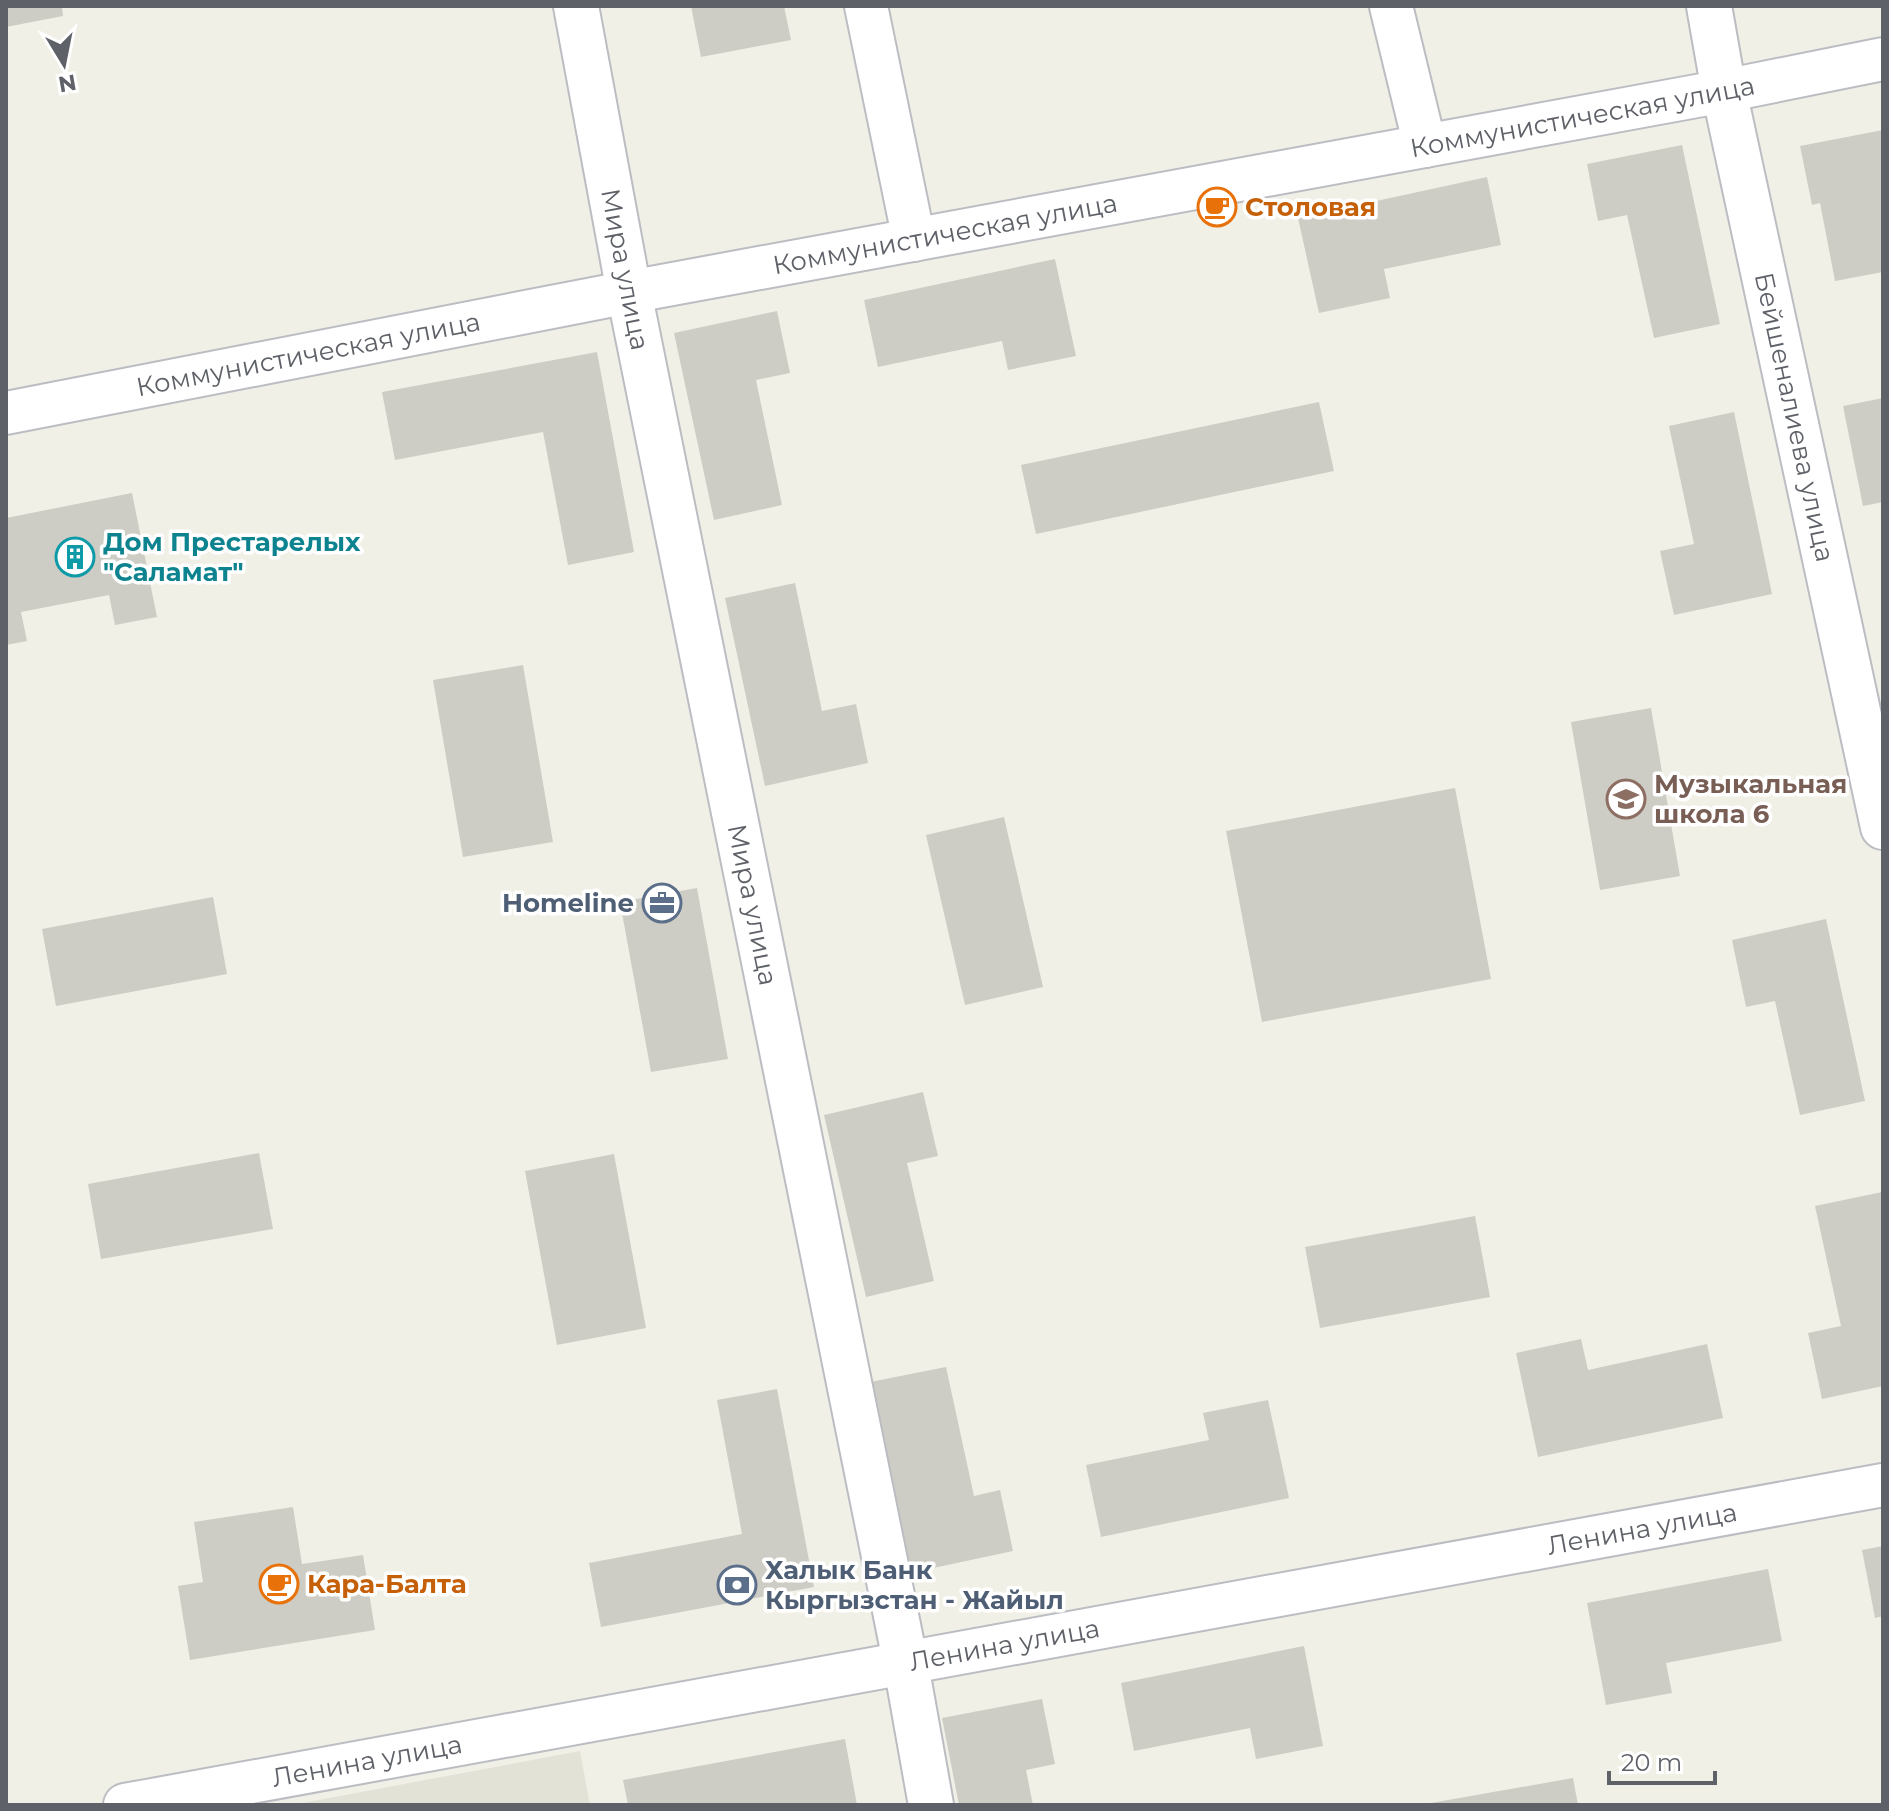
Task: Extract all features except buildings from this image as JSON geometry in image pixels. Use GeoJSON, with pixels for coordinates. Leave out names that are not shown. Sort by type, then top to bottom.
{"type":"FeatureCollection","features":[{"type":"Feature","properties":{"kind":"street","name":"Мира улица"},"geometry":{"type":"LineString","coordinates":[[576,6],[629,292],[906,1665],[931,1805]]}},
{"type":"Feature","properties":{"kind":"street"},"geometry":{"type":"LineString","coordinates":[[866,6],[914,240]]}},
{"type":"Feature","properties":{"kind":"street"},"geometry":{"type":"LineString","coordinates":[[1391,6],[1425,146]]}},
{"type":"Feature","properties":{"kind":"street","name":"Бейшеналиева улица"},"geometry":{"type":"LineString","coordinates":[[1709,6],[1724,91],[1883,827]]}},
{"type":"Feature","properties":{"kind":"street","name":"Коммунистическая улица"},"geometry":{"type":"LineString","coordinates":[[6,413],[629,292],[1724,91],[1883,59]]}},
{"type":"Feature","properties":{"kind":"street","name":"Ленина улица"},"geometry":{"type":"LineString","coordinates":[[125,1805],[1883,1485]]}},
{"type":"Feature","properties":{"kind":"shaded area"},"geometry":{"type":"Polygon","coordinates":[[[580,1751],[590,1805],[292,1805],[580,1751]]]}},
{"type":"Feature","properties":{"kind":"place","name":"Столовая"},"geometry":{"type":"Point","coordinates":[1217,207]}},
{"type":"Feature","properties":{"kind":"place","name":"Дом Престарелых \"Саламат\""},"geometry":{"type":"Point","coordinates":[75,557]}},
{"type":"Feature","properties":{"kind":"place","name":"Музыкальная школа 6"},"geometry":{"type":"Point","coordinates":[1626,799]}},
{"type":"Feature","properties":{"kind":"place","name":"Homeline"},"geometry":{"type":"Point","coordinates":[662,903]}},
{"type":"Feature","properties":{"kind":"place","name":"Кара-Балта"},"geometry":{"type":"Point","coordinates":[279,1584]}},
{"type":"Feature","properties":{"kind":"place","name":"Халык Банк Кыргызстан - Жайыл"},"geometry":{"type":"Point","coordinates":[737,1585]}}]}
